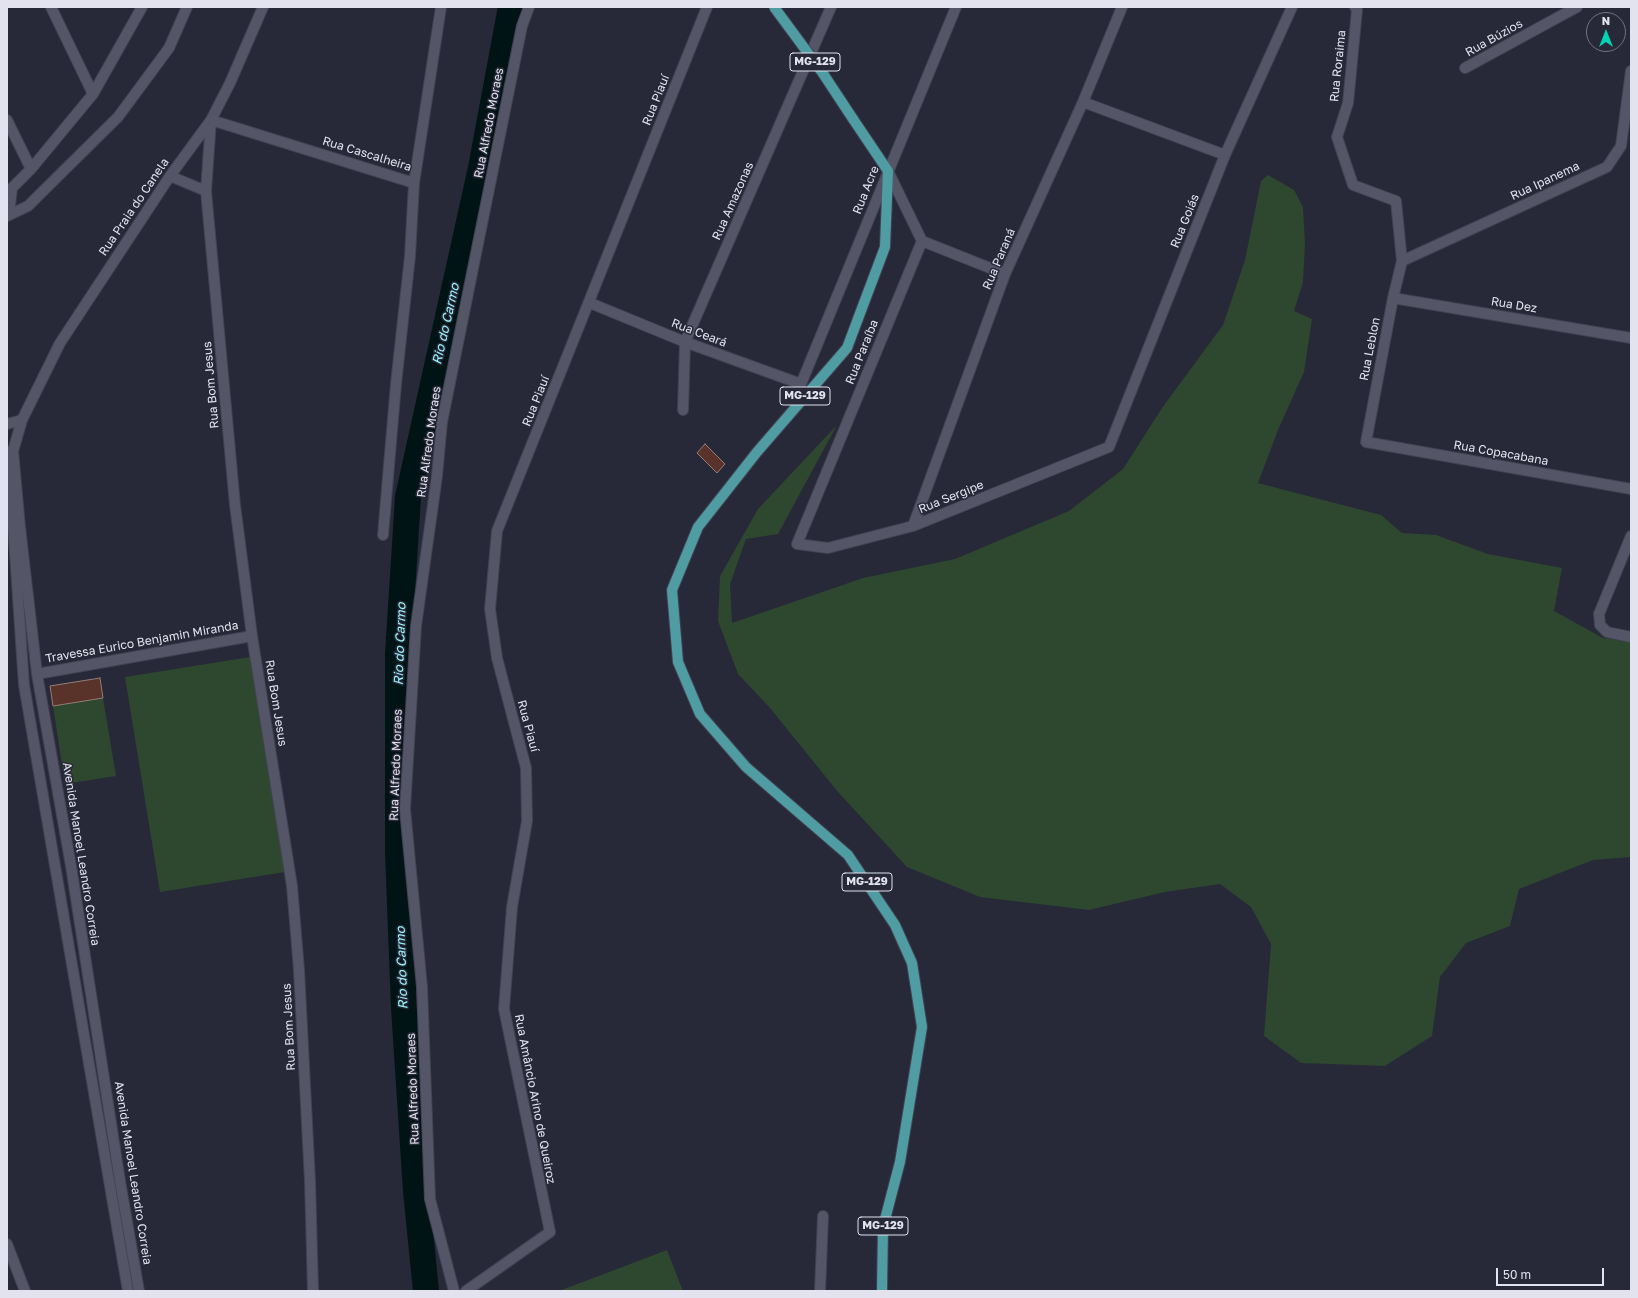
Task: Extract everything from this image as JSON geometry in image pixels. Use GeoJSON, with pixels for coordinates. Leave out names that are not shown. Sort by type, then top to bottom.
{"type":"FeatureCollection","features":[{"type":"Feature","properties":{"kind":"main road","name":"MG-129"},"geometry":{"type":"LineString","coordinates":[[774,7],[822,72],[888,171],[885,247],[847,348],[757,452],[698,527],[672,590],[678,662],[700,714],[746,767],[848,855],[895,924],[912,963],[922,1027],[900,1162],[883,1227],[882,1291]]}},
{"type":"Feature","properties":{"kind":"street"},"geometry":{"type":"LineString","coordinates":[[51,7],[93,94]]}},
{"type":"Feature","properties":{"kind":"street"},"geometry":{"type":"LineString","coordinates":[[8,215],[12,188],[31,168],[93,94],[142,7]]}},
{"type":"Feature","properties":{"kind":"street"},"geometry":{"type":"LineString","coordinates":[[8,215],[28,206],[118,117],[169,48],[187,7]]}},
{"type":"Feature","properties":{"kind":"street","name":"Rua Praia do Canela"},"geometry":{"type":"LineString","coordinates":[[22,420],[60,343],[170,176],[211,120],[230,83],[263,7]]}},
{"type":"Feature","properties":{"kind":"street","name":"Rua Cascalheira"},"geometry":{"type":"LineString","coordinates":[[211,120],[414,183],[441,7]]}},
{"type":"Feature","properties":{"kind":"street","name":"Rua Alfredo Moraes"},"geometry":{"type":"LineString","coordinates":[[454,1291],[430,1199],[422,987],[405,809],[416,626],[437,476],[442,422],[522,26],[529,7]]}},
{"type":"Feature","properties":{"kind":"street","name":"Rua Piauí"},"geometry":{"type":"LineString","coordinates":[[527,821],[526,768],[497,658],[490,609],[498,531],[707,7]]}},
{"type":"Feature","properties":{"kind":"street","name":"Rua Amazonas"},"geometry":{"type":"LineString","coordinates":[[683,410],[685,342],[832,7]]}},
{"type":"Feature","properties":{"kind":"street","name":"Rua Acre"},"geometry":{"type":"LineString","coordinates":[[801,384],[956,7]]}},
{"type":"Feature","properties":{"kind":"street","name":"Rua Paraná"},"geometry":{"type":"LineString","coordinates":[[913,526],[1005,274],[1084,102],[1122,7]]}},
{"type":"Feature","properties":{"kind":"street","name":"Rua Goiás"},"geometry":{"type":"LineString","coordinates":[[1109,447],[1225,155],[1292,7]]}},
{"type":"Feature","properties":{"kind":"street","name":"Rua Roraima"},"geometry":{"type":"LineString","coordinates":[[1355,7],[1357,10],[1348,103],[1337,137],[1353,185],[1396,201],[1402,261]]}},
{"type":"Feature","properties":{"kind":"street","name":"Rua Búzios"},"geometry":{"type":"LineString","coordinates":[[1465,68],[1577,7]]}},
{"type":"Feature","properties":{"kind":"street","name":"Rua Ipanema"},"geometry":{"type":"LineString","coordinates":[[1402,261],[1607,167],[1621,146],[1631,71]]}},
{"type":"Feature","properties":{"kind":"street"},"geometry":{"type":"LineString","coordinates":[[1084,102],[1225,155]]}},
{"type":"Feature","properties":{"kind":"street"},"geometry":{"type":"LineString","coordinates":[[7,120],[31,168]]}},
{"type":"Feature","properties":{"kind":"street","name":"Rua Bom Jesus"},"geometry":{"type":"LineString","coordinates":[[211,120],[206,191],[235,505],[252,636],[292,886],[299,970],[310,1181],[313,1291]]}},
{"type":"Feature","properties":{"kind":"street"},"geometry":{"type":"LineString","coordinates":[[888,171],[922,241],[1005,274]]}},
{"type":"Feature","properties":{"kind":"street"},"geometry":{"type":"LineString","coordinates":[[170,176],[206,191]]}},
{"type":"Feature","properties":{"kind":"street"},"geometry":{"type":"LineString","coordinates":[[382,535],[410,256],[414,183]]}},
{"type":"Feature","properties":{"kind":"street","name":"Rua Paraíba"},"geometry":{"type":"LineString","coordinates":[[797,544],[922,241]]}},
{"type":"Feature","properties":{"kind":"street","name":"Rua Leblon"},"geometry":{"type":"LineString","coordinates":[[1366,442],[1393,298],[1402,261]]}},
{"type":"Feature","properties":{"kind":"street","name":"Rua Dez"},"geometry":{"type":"LineString","coordinates":[[1393,298],[1631,338]]}},
{"type":"Feature","properties":{"kind":"street","name":"Rua Ceará"},"geometry":{"type":"LineString","coordinates":[[590,303],[685,342],[801,384]]}},
{"type":"Feature","properties":{"kind":"street"},"geometry":{"type":"LineString","coordinates":[[7,424],[22,420]]}},
{"type":"Feature","properties":{"kind":"street","name":"Avenida Manoel Leandro Correia"},"geometry":{"type":"LineString","coordinates":[[22,420],[10,450],[37,674],[71,866],[120,1181],[139,1291]]}},
{"type":"Feature","properties":{"kind":"street","name":"Rua Copacabana"},"geometry":{"type":"LineString","coordinates":[[1366,442],[1631,489]]}},
{"type":"Feature","properties":{"kind":"street","name":"Rua Sergipe"},"geometry":{"type":"LineString","coordinates":[[797,544],[828,548],[913,526],[1109,447]]}},
{"type":"Feature","properties":{"kind":"street"},"geometry":{"type":"LineString","coordinates":[[10,450],[24,685],[128,1291]]}},
{"type":"Feature","properties":{"kind":"street"},"geometry":{"type":"LineString","coordinates":[[1631,536],[1599,614],[1600,625],[1607,632],[1631,637]]}},
{"type":"Feature","properties":{"kind":"street","name":"Travessa Eurico Benjamin Miranda"},"geometry":{"type":"LineString","coordinates":[[37,674],[252,636]]}},
{"type":"Feature","properties":{"kind":"street","name":"Rua Amâncio Arino de Queiroz"},"geometry":{"type":"LineString","coordinates":[[466,1291],[550,1232],[504,1009],[512,907],[527,821]]}},
{"type":"Feature","properties":{"kind":"street"},"geometry":{"type":"LineString","coordinates":[[820,1291],[823,1216]]}},
{"type":"Feature","properties":{"kind":"street"},"geometry":{"type":"LineString","coordinates":[[7,1244],[25,1291]]}},
{"type":"Feature","properties":{"kind":"green space"},"geometry":{"type":"Polygon","coordinates":[[[1268,175],[1294,190],[1303,207],[1305,244],[1303,282],[1294,311],[1312,319],[1304,372],[1278,430],[1258,483],[1381,515],[1402,533],[1436,535],[1488,554],[1562,568],[1554,611],[1603,638],[1631,641],[1631,857],[1593,860],[1519,889],[1510,926],[1466,943],[1440,977],[1432,1036],[1385,1066],[1301,1063],[1264,1036],[1271,944],[1251,907],[1220,884],[1165,892],[1089,910],[980,897],[907,867],[838,792],[770,708],[738,674],[718,621],[720,576],[758,509],[837,425],[778,534],[746,539],[730,584],[732,623],[863,578],[955,559],[1069,511],[1123,469],[1162,408],[1223,325],[1245,260],[1261,181],[1268,175]]]}},
{"type":"Feature","properties":{"kind":"green space"},"geometry":{"type":"Polygon","coordinates":[[[250,657],[285,872],[160,892],[125,677],[250,657]]]}},
{"type":"Feature","properties":{"kind":"green space"},"geometry":{"type":"Polygon","coordinates":[[[103,698],[116,776],[65,784],[53,706],[103,698]]]}},
{"type":"Feature","properties":{"kind":"green space"},"geometry":{"type":"Polygon","coordinates":[[[667,1250],[683,1291],[559,1291],[667,1250]]]}},
{"type":"Feature","properties":{"kind":"building"},"geometry":{"type":"Polygon","coordinates":[[[705,444],[725,464],[717,473],[697,453],[705,444]]]}},
{"type":"Feature","properties":{"kind":"building"},"geometry":{"type":"Polygon","coordinates":[[[100,678],[103,698],[53,706],[50,686],[100,678]]]}},
{"type":"Feature","properties":{"kind":"waterway","name":"Rio do Carmo"},"geometry":{"type":"LineString","coordinates":[[426,1291],[416,1191],[404,1008],[398,852],[398,654],[408,497],[481,168],[511,7]]}}]}
